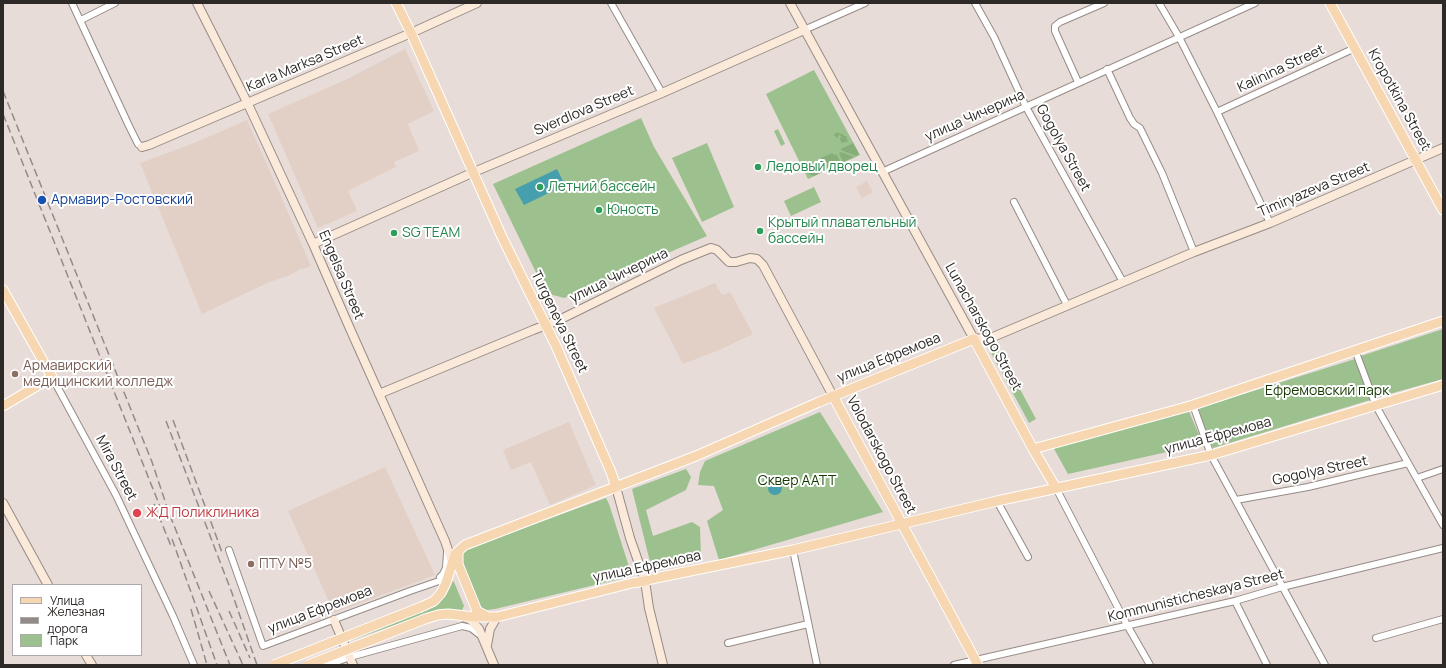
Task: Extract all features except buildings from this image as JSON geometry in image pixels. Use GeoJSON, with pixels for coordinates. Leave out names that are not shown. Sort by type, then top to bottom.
{"type":"FeatureCollection","features":[{"type":"Feature","properties":{"kind":"main road","name":"Turgeneva Street"},"geometry":{"type":"LineString","coordinates":[[396,3],[412,33],[502,237],[546,324],[579,397],[616,487]]}},
{"type":"Feature","properties":{"kind":"main road","name":"Kropotkina Street"},"geometry":{"type":"LineString","coordinates":[[1330,3],[1443,210]]}},
{"type":"Feature","properties":{"kind":"main road","name":"Mira Street"},"geometry":{"type":"LineString","coordinates":[[3,290],[52,377]]}},
{"type":"Feature","properties":{"kind":"main road"},"geometry":{"type":"LineString","coordinates":[[1033,449],[1192,406],[1443,321]]}},
{"type":"Feature","properties":{"kind":"main road","name":"улица Ефремова"},"geometry":{"type":"LineString","coordinates":[[274,665],[434,601],[439,596],[446,584],[455,554],[462,547],[696,456],[833,396],[974,339]]}},
{"type":"Feature","properties":{"kind":"main road","name":"Lunacharskogo Street"},"geometry":{"type":"LineString","coordinates":[[974,339],[1033,449],[1056,488]]}},
{"type":"Feature","properties":{"kind":"main road"},"geometry":{"type":"LineString","coordinates":[[3,406],[52,377]]}},
{"type":"Feature","properties":{"kind":"main road","name":"улица Ефремова"},"geometry":{"type":"LineString","coordinates":[[308,665],[425,619],[442,614],[496,617],[632,583],[793,550],[1056,488],[1212,455],[1443,385]]}},
{"type":"Feature","properties":{"kind":"main road","name":"Volodarskogo Street"},"geometry":{"type":"LineString","coordinates":[[833,396],[977,662]]}},
{"type":"Feature","properties":{"kind":"main road"},"geometry":{"type":"LineString","coordinates":[[462,547],[457,558],[458,564],[477,611],[485,616],[496,617]]}},
{"type":"Feature","properties":{"kind":"street"},"geometry":{"type":"LineString","coordinates":[[72,3],[129,126],[138,144],[142,147]]}},
{"type":"Feature","properties":{"kind":"street"},"geometry":{"type":"LineString","coordinates":[[81,20],[115,3]]}},
{"type":"Feature","properties":{"kind":"street","name":"Engelsa Street"},"geometry":{"type":"LineString","coordinates":[[197,3],[247,102],[313,244],[445,542],[451,566]]}},
{"type":"Feature","properties":{"kind":"street","name":"Karla Marksa Street"},"geometry":{"type":"LineString","coordinates":[[142,147],[412,33],[477,3]]}},
{"type":"Feature","properties":{"kind":"street"},"geometry":{"type":"LineString","coordinates":[[611,3],[662,93]]}},
{"type":"Feature","properties":{"kind":"street","name":"Lunacharskogo Street"},"geometry":{"type":"LineString","coordinates":[[790,3],[974,339]]}},
{"type":"Feature","properties":{"kind":"street","name":"Sverdlova Street"},"geometry":{"type":"LineString","coordinates":[[313,244],[474,172],[662,93],[865,3]]}},
{"type":"Feature","properties":{"kind":"street","name":"Gogolya Street"},"geometry":{"type":"LineString","coordinates":[[975,3],[994,37],[1026,107],[1123,282]]}},
{"type":"Feature","properties":{"kind":"street"},"geometry":{"type":"LineString","coordinates":[[1078,82],[1055,32],[1055,26],[1060,22],[1104,3]]}},
{"type":"Feature","properties":{"kind":"street"},"geometry":{"type":"LineString","coordinates":[[1159,3],[1179,37],[1217,112],[1270,223]]}},
{"type":"Feature","properties":{"kind":"street","name":"улица Чичерина"},"geometry":{"type":"LineString","coordinates":[[882,172],[1255,3]]}},
{"type":"Feature","properties":{"kind":"street","name":"Kalinina Street"},"geometry":{"type":"LineString","coordinates":[[1217,112],[1355,48]]}},
{"type":"Feature","properties":{"kind":"street"},"geometry":{"type":"LineString","coordinates":[[1107,69],[1130,118],[1134,124],[1140,128],[1156,160],[1194,252]]}},
{"type":"Feature","properties":{"kind":"street","name":"Timiryazeva Street"},"geometry":{"type":"LineString","coordinates":[[974,339],[993,337],[1194,252],[1270,223],[1443,148]]}},
{"type":"Feature","properties":{"kind":"street"},"geometry":{"type":"LineString","coordinates":[[1014,202],[1067,305]]}},
{"type":"Feature","properties":{"kind":"street","name":"улица Чичерина"},"geometry":{"type":"LineString","coordinates":[[379,394],[546,324],[559,320],[681,260],[710,248],[717,250],[729,262],[736,262],[750,258],[757,259]]}},
{"type":"Feature","properties":{"kind":"street","name":"Volodarskogo Street"},"geometry":{"type":"LineString","coordinates":[[757,259],[764,265],[833,396]]}},
{"type":"Feature","properties":{"kind":"street"},"geometry":{"type":"LineString","coordinates":[[1355,350],[1376,406],[1443,525]]}},
{"type":"Feature","properties":{"kind":"street","name":"Mira Street"},"geometry":{"type":"LineString","coordinates":[[52,377],[116,495],[170,609],[194,665]]}},
{"type":"Feature","properties":{"kind":"street"},"geometry":{"type":"LineString","coordinates":[[1192,406],[1212,455],[1324,665]]}},
{"type":"Feature","properties":{"kind":"street","name":"Gogolya Street"},"geometry":{"type":"LineString","coordinates":[[1236,500],[1308,487],[1408,463]]}},
{"type":"Feature","properties":{"kind":"street"},"geometry":{"type":"LineString","coordinates":[[1417,478],[1443,469]]}},
{"type":"Feature","properties":{"kind":"street","name":"Turgeneva Street"},"geometry":{"type":"LineString","coordinates":[[616,487],[630,538],[645,581],[649,608],[663,665]]}},
{"type":"Feature","properties":{"kind":"street","name":"Lunacharskogo Street"},"geometry":{"type":"LineString","coordinates":[[1056,488],[1127,625],[1150,665]]}},
{"type":"Feature","properties":{"kind":"street"},"geometry":{"type":"LineString","coordinates":[[997,502],[1028,557]]}},
{"type":"Feature","properties":{"kind":"street"},"geometry":{"type":"LineString","coordinates":[[3,503],[47,584]]}},
{"type":"Feature","properties":{"kind":"street"},"geometry":{"type":"LineString","coordinates":[[420,588],[440,577],[444,573],[447,561],[445,542],[454,546],[462,547]]}},
{"type":"Feature","properties":{"kind":"street","name":"Kommunisticheskaya Street"},"geometry":{"type":"LineString","coordinates":[[954,665],[977,662],[1127,625],[1235,601],[1282,587],[1443,548]]}},
{"type":"Feature","properties":{"kind":"street","name":"улица Ефремова"},"geometry":{"type":"LineString","coordinates":[[229,550],[264,646],[441,580],[451,566]]}},
{"type":"Feature","properties":{"kind":"street"},"geometry":{"type":"LineString","coordinates":[[793,550],[817,665]]}},
{"type":"Feature","properties":{"kind":"street"},"geometry":{"type":"LineString","coordinates":[[1235,601],[1267,665]]}},
{"type":"Feature","properties":{"kind":"street"},"geometry":{"type":"LineString","coordinates":[[460,615],[471,620],[477,626],[494,665]]}},
{"type":"Feature","properties":{"kind":"street"},"geometry":{"type":"LineString","coordinates":[[487,646],[490,629],[496,617]]}},
{"type":"Feature","properties":{"kind":"street"},"geometry":{"type":"LineString","coordinates":[[1376,638],[1443,619]]}},
{"type":"Feature","properties":{"kind":"street"},"geometry":{"type":"LineString","coordinates":[[334,620],[351,661]]}},
{"type":"Feature","properties":{"kind":"street"},"geometry":{"type":"LineString","coordinates":[[728,643],[808,624]]}},
{"type":"Feature","properties":{"kind":"street"},"geometry":{"type":"LineString","coordinates":[[328,665],[351,661],[462,626],[475,630],[483,638],[487,646]]}},
{"type":"Feature","properties":{"kind":"street"},"geometry":{"type":"LineString","coordinates":[[87,656],[92,665]]}},
{"type":"Feature","properties":{"kind":"shaded area"},"geometry":{"type":"Polygon","coordinates":[[[405,49],[434,111],[408,124],[419,151],[394,162],[396,167],[348,191],[357,211],[318,228],[268,114],[345,80],[405,49]]]}},
{"type":"Feature","properties":{"kind":"shaded area"},"geometry":{"type":"Polygon","coordinates":[[[247,120],[311,266],[302,268],[290,275],[267,283],[202,314],[140,163],[192,144],[247,120]]]}},
{"type":"Feature","properties":{"kind":"shaded area"},"geometry":{"type":"Polygon","coordinates":[[[867,181],[873,192],[862,198],[856,187],[867,181]]]}},
{"type":"Feature","properties":{"kind":"shaded area"},"geometry":{"type":"Polygon","coordinates":[[[715,283],[722,295],[730,292],[753,334],[719,350],[683,364],[654,308],[715,283]]]}},
{"type":"Feature","properties":{"kind":"shaded area"},"geometry":{"type":"Polygon","coordinates":[[[569,422],[596,485],[550,505],[531,462],[511,470],[503,450],[569,422]]]}},
{"type":"Feature","properties":{"kind":"shaded area"},"geometry":{"type":"Polygon","coordinates":[[[385,467],[435,575],[334,613],[288,511],[385,467]]]}},
{"type":"Feature","properties":{"kind":"green space"},"geometry":{"type":"Polygon","coordinates":[[[814,70],[860,155],[808,179],[766,94],[814,70]]]}},
{"type":"Feature","properties":{"kind":"green space","name":"Юность"},"geometry":{"type":"Polygon","coordinates":[[[641,118],[654,147],[707,236],[564,298],[546,293],[493,184],[641,118]]]}},
{"type":"Feature","properties":{"kind":"green space"},"geometry":{"type":"Polygon","coordinates":[[[778,129],[785,144],[781,146],[774,131],[778,129]]]}},
{"type":"Feature","properties":{"kind":"green space"},"geometry":{"type":"Polygon","coordinates":[[[838,132],[846,136],[848,142],[842,143],[840,140],[841,136],[839,135],[837,138],[835,136],[834,134],[838,132]]]}},
{"type":"Feature","properties":{"kind":"green space"},"geometry":{"type":"Polygon","coordinates":[[[707,143],[734,207],[702,222],[672,158],[707,143]]]}},
{"type":"Feature","properties":{"kind":"green space"},"geometry":{"type":"Polygon","coordinates":[[[853,143],[859,154],[856,156],[841,150],[841,149],[853,143]]]}},
{"type":"Feature","properties":{"kind":"green space"},"geometry":{"type":"Polygon","coordinates":[[[841,152],[854,157],[843,162],[839,153],[841,152]]]}},
{"type":"Feature","properties":{"kind":"green space"},"geometry":{"type":"Polygon","coordinates":[[[832,153],[834,155],[836,154],[841,163],[824,171],[820,161],[822,159],[821,158],[832,153]]]}},
{"type":"Feature","properties":{"kind":"green space"},"geometry":{"type":"Polygon","coordinates":[[[813,162],[814,164],[816,163],[820,173],[814,176],[809,174],[804,166],[813,162]]]}},
{"type":"Feature","properties":{"kind":"green space"},"geometry":{"type":"Polygon","coordinates":[[[814,187],[821,202],[791,216],[784,201],[814,187]]]}},
{"type":"Feature","properties":{"kind":"green space","name":"Ефремовский парк"},"geometry":{"type":"Polygon","coordinates":[[[1443,329],[1443,379],[1375,398],[1361,356],[1443,329]]]}},
{"type":"Feature","properties":{"kind":"green space"},"geometry":{"type":"Polygon","coordinates":[[[993,340],[1005,361],[997,365],[990,350],[993,340]]]}},
{"type":"Feature","properties":{"kind":"green space","name":"Ефремовский парк"},"geometry":{"type":"Polygon","coordinates":[[[1355,359],[1370,400],[1213,448],[1196,409],[1355,359]]]}},
{"type":"Feature","properties":{"kind":"green space"},"geometry":{"type":"Polygon","coordinates":[[[1007,365],[1036,419],[1029,423],[1001,371],[1002,368],[1007,365]]]}},
{"type":"Feature","properties":{"kind":"green space"},"geometry":{"type":"Polygon","coordinates":[[[1188,409],[1203,444],[1068,474],[1053,447],[1188,409]]]}},
{"type":"Feature","properties":{"kind":"green space","name":"Сквер ААТТ"},"geometry":{"type":"Polygon","coordinates":[[[820,412],[883,512],[719,560],[707,521],[723,510],[714,486],[698,485],[700,472],[705,461],[820,412]]]}},
{"type":"Feature","properties":{"kind":"green space"},"geometry":{"type":"Polygon","coordinates":[[[686,469],[691,477],[686,490],[646,510],[653,536],[692,522],[700,527],[701,558],[652,570],[632,489],[686,469]]]}},
{"type":"Feature","properties":{"kind":"green space"},"geometry":{"type":"Polygon","coordinates":[[[606,498],[632,576],[495,609],[487,610],[477,605],[460,564],[462,553],[466,549],[606,498]]]}},
{"type":"Feature","properties":{"kind":"green space"},"geometry":{"type":"Polygon","coordinates":[[[452,581],[454,582],[464,606],[462,610],[440,609],[352,640],[350,637],[446,593],[452,581]]]}},
{"type":"Feature","properties":{"kind":"water","name":"Летний бассейн"},"geometry":{"type":"Polygon","coordinates":[[[557,169],[565,185],[524,205],[515,189],[557,169]]]}},
{"type":"Feature","properties":{"kind":"water"},"geometry":{"type":"Polygon","coordinates":[[[772,481],[778,481],[782,485],[782,491],[778,495],[772,495],[768,491],[768,485],[772,481]]]}},
{"type":"Feature","properties":{"kind":"railway"},"geometry":{"type":"LineString","coordinates":[[3,91],[152,462],[169,513],[230,665]]}},
{"type":"Feature","properties":{"kind":"railway"},"geometry":{"type":"LineString","coordinates":[[3,114],[161,509]]}},
{"type":"Feature","properties":{"kind":"railway"},"geometry":{"type":"LineString","coordinates":[[173,420],[222,553]]}},
{"type":"Feature","properties":{"kind":"railway"},"geometry":{"type":"LineString","coordinates":[[166,421],[232,593],[257,665]]}},
{"type":"Feature","properties":{"kind":"railway"},"geometry":{"type":"LineString","coordinates":[[154,504],[171,546]]}},
{"type":"Feature","properties":{"kind":"railway"},"geometry":{"type":"LineString","coordinates":[[172,539],[217,665]]}},
{"type":"Feature","properties":{"kind":"railway"},"geometry":{"type":"LineString","coordinates":[[209,591],[243,665]]}},
{"type":"Feature","properties":{"kind":"railway"},"geometry":{"type":"LineString","coordinates":[[191,609],[207,665]]}},
{"type":"Feature","properties":{"kind":"railway"},"geometry":{"type":"LineString","coordinates":[[229,611],[250,658]]}},
{"type":"Feature","properties":{"kind":"place","name":"Ледовый дворец"},"geometry":{"type":"Point","coordinates":[758,167]}},
{"type":"Feature","properties":{"kind":"place","name":"Летний бассейн"},"geometry":{"type":"Point","coordinates":[540,187]}},
{"type":"Feature","properties":{"kind":"place","name":"Армавир-Ростовский"},"geometry":{"type":"Point","coordinates":[42,200]}},
{"type":"Feature","properties":{"kind":"place","name":"Юность"},"geometry":{"type":"Point","coordinates":[599,210]}},
{"type":"Feature","properties":{"kind":"place","name":"Крытый плавательный бассейн"},"geometry":{"type":"Point","coordinates":[760,231]}},
{"type":"Feature","properties":{"kind":"place","name":"SG TEAM"},"geometry":{"type":"Point","coordinates":[394,233]}},
{"type":"Feature","properties":{"kind":"place","name":"Армавирский медицинский колледж"},"geometry":{"type":"Point","coordinates":[15,374]}},
{"type":"Feature","properties":{"kind":"place","name":"ЖД Поликлиника"},"geometry":{"type":"Point","coordinates":[137,513]}},
{"type":"Feature","properties":{"kind":"place","name":"ПТУ №5"},"geometry":{"type":"Point","coordinates":[251,564]}}]}
